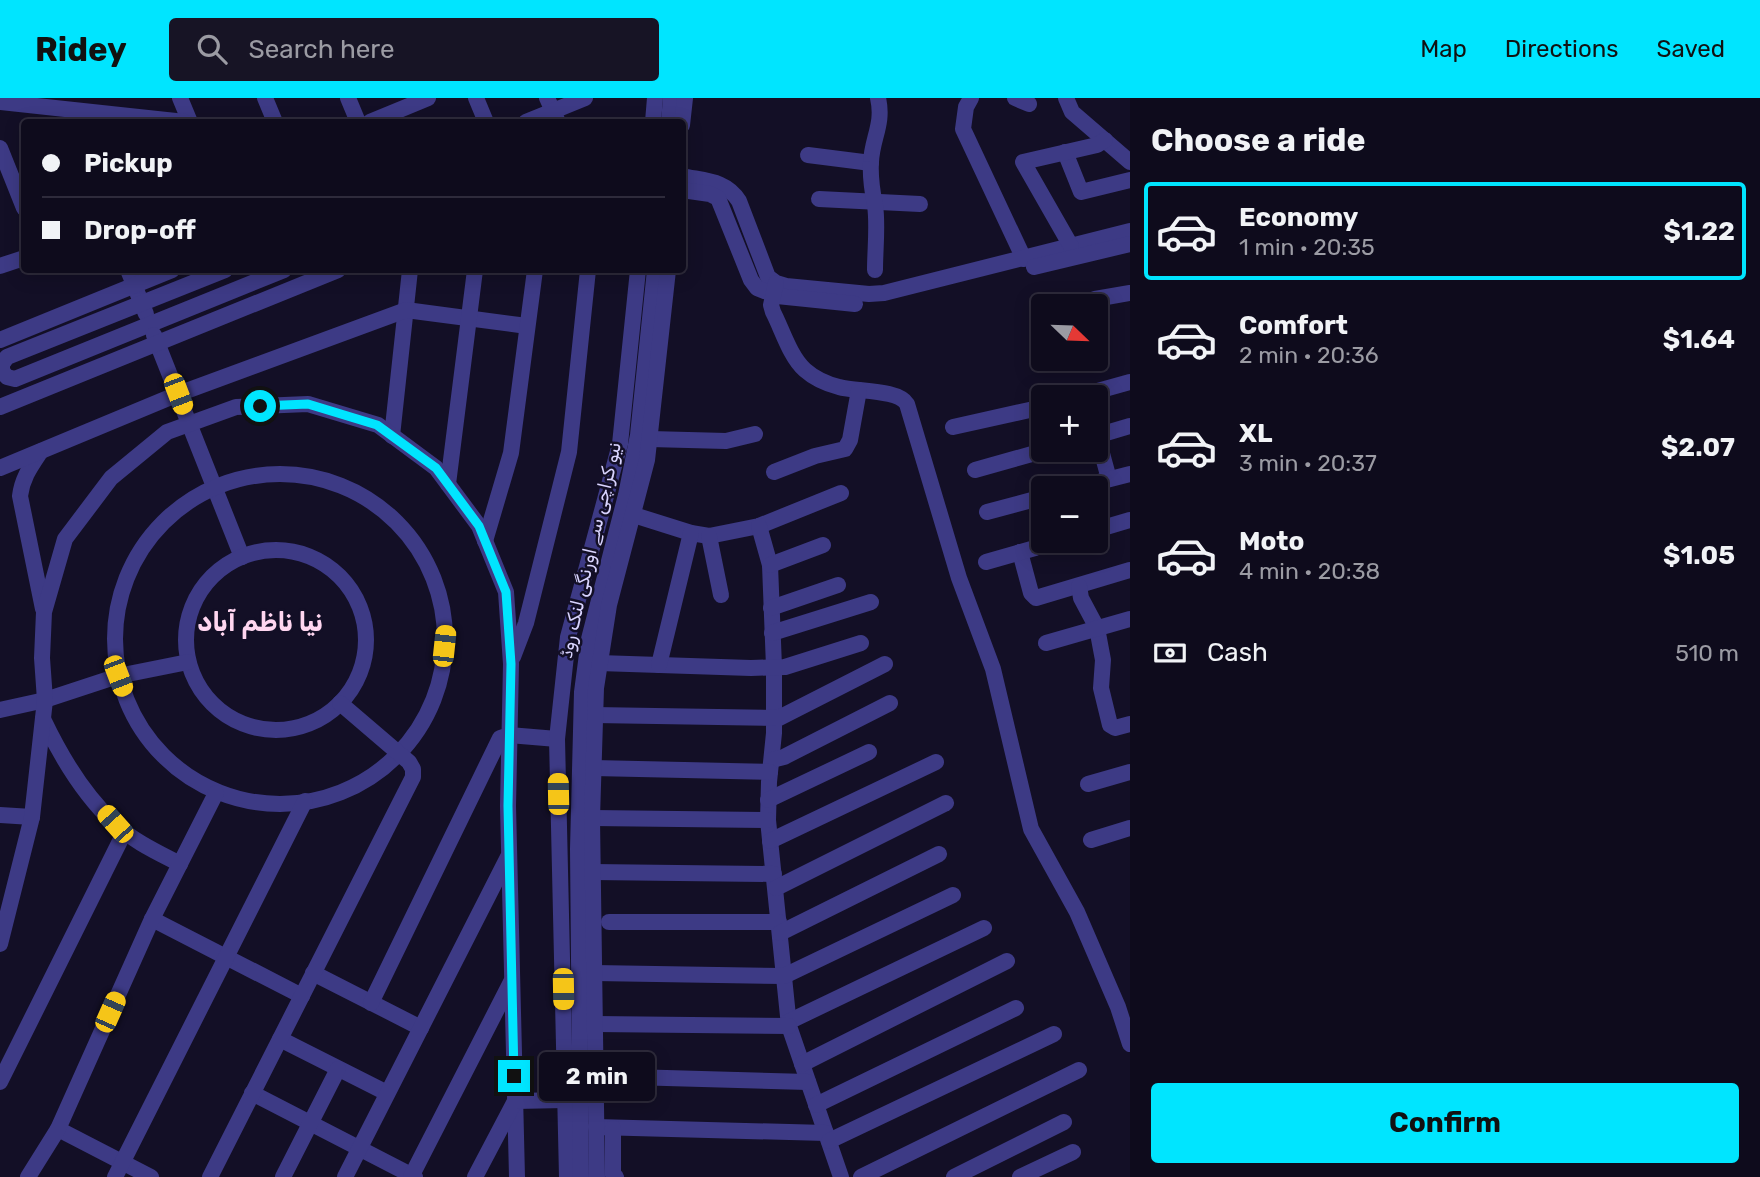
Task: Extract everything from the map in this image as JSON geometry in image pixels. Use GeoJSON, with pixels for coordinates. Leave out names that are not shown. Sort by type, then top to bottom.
{"type":"FeatureCollection","features":[{"type":"Feature","properties":{"kind":"street"},"geometry":{"type":"LineString","coordinates":[[180,98],[187,119]]}},
{"type":"Feature","properties":{"kind":"street"},"geometry":{"type":"LineString","coordinates":[[265,98],[274,119]]}},
{"type":"Feature","properties":{"kind":"street"},"geometry":{"type":"LineString","coordinates":[[348,98],[357,119]]}},
{"type":"Feature","properties":{"kind":"street"},"geometry":{"type":"LineString","coordinates":[[377,119],[428,98]]}},
{"type":"Feature","properties":{"kind":"street"},"geometry":{"type":"LineString","coordinates":[[476,98],[485,119]]}},
{"type":"Feature","properties":{"kind":"street"},"geometry":{"type":"LineString","coordinates":[[533,119],[585,98]]}},
{"type":"Feature","properties":{"kind":"street"},"geometry":{"type":"LineString","coordinates":[[653,119],[655,98]]}},
{"type":"Feature","properties":{"kind":"street"},"geometry":{"type":"LineString","coordinates":[[670,119],[678,98]]}},
{"type":"Feature","properties":{"kind":"street"},"geometry":{"type":"LineString","coordinates":[[678,98],[681,119]]}},
{"type":"Feature","properties":{"kind":"street"},"geometry":{"type":"LineString","coordinates":[[875,270],[871,163],[880,127],[877,98]]}},
{"type":"Feature","properties":{"kind":"street"},"geometry":{"type":"LineString","coordinates":[[1066,98],[1072,112],[1130,162]]}},
{"type":"Feature","properties":{"kind":"street"},"geometry":{"type":"LineString","coordinates":[[968,99],[963,129],[1024,259]]}},
{"type":"Feature","properties":{"kind":"street"},"geometry":{"type":"LineString","coordinates":[[0,102],[157,119]]}},
{"type":"Feature","properties":{"kind":"street"},"geometry":{"type":"LineString","coordinates":[[1071,246],[1023,162],[1097,145],[1105,140]]}},
{"type":"Feature","properties":{"kind":"street"},"geometry":{"type":"LineString","coordinates":[[0,148],[21,200]]}},
{"type":"Feature","properties":{"kind":"street"},"geometry":{"type":"LineString","coordinates":[[1065,152],[1081,192],[1130,180]]}},
{"type":"Feature","properties":{"kind":"street"},"geometry":{"type":"LineString","coordinates":[[808,155],[871,163]]}},
{"type":"Feature","properties":{"kind":"street"},"geometry":{"type":"LineString","coordinates":[[686,177],[725,185],[739,201],[763,268],[774,289],[773,312],[799,364],[823,381],[841,388],[903,398],[959,578],[992,669],[1031,829],[1077,912],[1118,1007],[1130,1044]]}},
{"type":"Feature","properties":{"kind":"street"},"geometry":{"type":"LineString","coordinates":[[686,191],[718,198],[751,280],[757,288],[884,293],[1130,231]]}},
{"type":"Feature","properties":{"kind":"street"},"geometry":{"type":"LineString","coordinates":[[820,199],[920,204]]}},
{"type":"Feature","properties":{"kind":"street"},"geometry":{"type":"LineString","coordinates":[[774,289],[857,304],[893,302],[1130,244]]}},
{"type":"Feature","properties":{"kind":"street"},"geometry":{"type":"LineString","coordinates":[[0,266],[21,259]]}},
{"type":"Feature","properties":{"kind":"street"},"geometry":{"type":"LineString","coordinates":[[129,273],[242,557]]}},
{"type":"Feature","properties":{"kind":"street"},"geometry":{"type":"LineString","coordinates":[[0,340],[164,273]]}},
{"type":"Feature","properties":{"kind":"street"},"geometry":{"type":"LineString","coordinates":[[218,273],[7,357],[2,364],[2,372],[15,379],[277,273]]}},
{"type":"Feature","properties":{"kind":"street"},"geometry":{"type":"LineString","coordinates":[[0,407],[331,273]]}},
{"type":"Feature","properties":{"kind":"street"},"geometry":{"type":"LineString","coordinates":[[392,436],[410,273]]}},
{"type":"Feature","properties":{"kind":"street"},"geometry":{"type":"LineString","coordinates":[[448,484],[475,273]]}},
{"type":"Feature","properties":{"kind":"street"},"geometry":{"type":"LineString","coordinates":[[485,541],[511,453],[535,273]]}},
{"type":"Feature","properties":{"kind":"street"},"geometry":{"type":"LineString","coordinates":[[511,664],[526,623],[569,452],[588,273]]}},
{"type":"Feature","properties":{"kind":"street"},"geometry":{"type":"LineString","coordinates":[[567,1177],[557,739],[568,637],[620,444],[638,273]]}},
{"type":"Feature","properties":{"kind":"street","name":"نیو کراچی سے اورنگی لنک روڈ"},"geometry":{"type":"LineString","coordinates":[[597,1177],[605,1128],[595,1076],[595,1024],[589,963],[589,639],[626,495],[638,435],[655,273]]}},
{"type":"Feature","properties":{"kind":"street","name":"نیو کراچی سے اورنگی لنک روڈ"},"geometry":{"type":"LineString","coordinates":[[581,1177],[593,872],[593,768],[587,732],[594,715],[609,605],[634,514],[650,439],[668,273]]}},
{"type":"Feature","properties":{"kind":"street"},"geometry":{"type":"LineString","coordinates":[[1108,297],[1130,293]]}},
{"type":"Feature","properties":{"kind":"street"},"geometry":{"type":"LineString","coordinates":[[0,468],[178,394],[406,310],[527,326]]}},
{"type":"Feature","properties":{"kind":"street"},"geometry":{"type":"LineString","coordinates":[[1108,388],[1130,382]]}},
{"type":"Feature","properties":{"kind":"street"},"geometry":{"type":"LineString","coordinates":[[774,472],[815,456],[845,449],[850,440],[859,390]]}},
{"type":"Feature","properties":{"kind":"street"},"geometry":{"type":"LineString","coordinates":[[0,944],[32,817],[41,747],[41,716],[45,700],[42,658],[44,612],[65,539],[111,478],[167,432],[236,407],[308,404],[377,425],[436,468],[479,526],[506,592],[511,664],[509,855],[516,1177]]}},
{"type":"Feature","properties":{"kind":"street"},"geometry":{"type":"LineString","coordinates":[[953,427],[1031,410]]}},
{"type":"Feature","properties":{"kind":"street"},"geometry":{"type":"LineString","coordinates":[[1108,432],[1130,426]]}},
{"type":"Feature","properties":{"kind":"street"},"geometry":{"type":"LineString","coordinates":[[650,439],[726,441],[755,434]]}},
{"type":"Feature","properties":{"kind":"street"},"geometry":{"type":"LineString","coordinates":[[41,451],[28,471],[20,496],[44,612]]}},
{"type":"Feature","properties":{"kind":"street"},"geometry":{"type":"LineString","coordinates":[[975,470],[1031,454]]}},
{"type":"Feature","properties":{"kind":"street"},"geometry":{"type":"LineString","coordinates":[[1104,462],[1109,479],[1130,474]]}},
{"type":"Feature","properties":{"kind":"street"},"geometry":{"type":"LineString","coordinates":[[261,473],[315,475],[365,495],[406,529],[434,575],[446,628],[440,683],[416,734],[376,774],[326,799],[270,805],[216,793],[169,763],[134,719],[118,676],[116,612],[133,561],[165,518],[215,486],[261,473]]}},
{"type":"Feature","properties":{"kind":"street"},"geometry":{"type":"LineString","coordinates":[[634,514],[691,533],[709,536],[759,526],[841,493]]}},
{"type":"Feature","properties":{"kind":"street"},"geometry":{"type":"LineString","coordinates":[[987,512],[1031,500]]}},
{"type":"Feature","properties":{"kind":"street"},"geometry":{"type":"LineString","coordinates":[[1108,526],[1130,520]]}},
{"type":"Feature","properties":{"kind":"street"},"geometry":{"type":"LineString","coordinates":[[759,526],[770,565],[774,667],[768,820],[789,1024],[841,1177]]}},
{"type":"Feature","properties":{"kind":"street"},"geometry":{"type":"LineString","coordinates":[[659,665],[691,533]]}},
{"type":"Feature","properties":{"kind":"street"},"geometry":{"type":"LineString","coordinates":[[709,536],[721,595]]}},
{"type":"Feature","properties":{"kind":"street"},"geometry":{"type":"LineString","coordinates":[[770,565],[823,545]]}},
{"type":"Feature","properties":{"kind":"street"},"geometry":{"type":"LineString","coordinates":[[986,562],[1031,549]]}},
{"type":"Feature","properties":{"kind":"street"},"geometry":{"type":"LineString","coordinates":[[262,551],[292,551],[320,561],[344,579],[360,605],[367,634],[364,664],[351,692],[330,713],[304,727],[274,731],[245,726],[219,711],[200,689],[188,662],[186,633],[194,604],[210,579],[233,560],[242,557],[262,551]]}},
{"type":"Feature","properties":{"kind":"street"},"geometry":{"type":"LineString","coordinates":[[1020,552],[1031,593],[1036,598],[1130,570]]}},
{"type":"Feature","properties":{"kind":"street"},"geometry":{"type":"LineString","coordinates":[[771,608],[838,585]]}},
{"type":"Feature","properties":{"kind":"street"},"geometry":{"type":"LineString","coordinates":[[1079,586],[1081,598],[1097,628],[1103,660],[1101,688],[1110,725],[1115,728],[1130,724]]}},
{"type":"Feature","properties":{"kind":"street"},"geometry":{"type":"LineString","coordinates":[[772,633],[871,602]]}},
{"type":"Feature","properties":{"kind":"street"},"geometry":{"type":"LineString","coordinates":[[1046,643],[1130,619]]}},
{"type":"Feature","properties":{"kind":"street"},"geometry":{"type":"LineString","coordinates":[[599,663],[774,667],[800,664],[861,643]]}},
{"type":"Feature","properties":{"kind":"street"},"geometry":{"type":"LineString","coordinates":[[0,709],[45,700],[118,676],[188,662]]}},
{"type":"Feature","properties":{"kind":"street"},"geometry":{"type":"LineString","coordinates":[[594,715],[774,719],[885,664]]}},
{"type":"Feature","properties":{"kind":"street"},"geometry":{"type":"LineString","coordinates":[[209,1177],[413,777],[409,762],[340,703]]}},
{"type":"Feature","properties":{"kind":"street"},"geometry":{"type":"LineString","coordinates":[[593,768],[771,766],[890,703]]}},
{"type":"Feature","properties":{"kind":"street"},"geometry":{"type":"LineString","coordinates":[[41,716],[60,755],[115,824],[147,847],[180,864]]}},
{"type":"Feature","properties":{"kind":"street"},"geometry":{"type":"LineString","coordinates":[[371,1003],[500,738],[509,735],[557,739]]}},
{"type":"Feature","properties":{"kind":"street"},"geometry":{"type":"LineString","coordinates":[[768,800],[869,752]]}},
{"type":"Feature","properties":{"kind":"street"},"geometry":{"type":"LineString","coordinates":[[770,841],[936,762]]}},
{"type":"Feature","properties":{"kind":"street"},"geometry":{"type":"LineString","coordinates":[[1088,784],[1130,772]]}},
{"type":"Feature","properties":{"kind":"street"},"geometry":{"type":"LineString","coordinates":[[28,1177],[58,1129],[152,919],[216,793]]}},
{"type":"Feature","properties":{"kind":"street"},"geometry":{"type":"LineString","coordinates":[[119,1170],[305,801]]}},
{"type":"Feature","properties":{"kind":"street"},"geometry":{"type":"LineString","coordinates":[[593,872],[775,881],[946,803]]}},
{"type":"Feature","properties":{"kind":"street"},"geometry":{"type":"LineString","coordinates":[[0,816],[32,817]]}},
{"type":"Feature","properties":{"kind":"street"},"geometry":{"type":"LineString","coordinates":[[592,818],[768,820]]}},
{"type":"Feature","properties":{"kind":"street"},"geometry":{"type":"LineString","coordinates":[[1091,840],[1130,828]]}},
{"type":"Feature","properties":{"kind":"street"},"geometry":{"type":"LineString","coordinates":[[0,1082],[125,831]]}},
{"type":"Feature","properties":{"kind":"street"},"geometry":{"type":"LineString","coordinates":[[609,922],[779,928],[939,854]]}},
{"type":"Feature","properties":{"kind":"street"},"geometry":{"type":"LineString","coordinates":[[345,1177],[509,855]]}},
{"type":"Feature","properties":{"kind":"street"},"geometry":{"type":"LineString","coordinates":[[589,963],[784,976],[953,895]]}},
{"type":"Feature","properties":{"kind":"street"},"geometry":{"type":"LineString","coordinates":[[152,919],[302,996]]}},
{"type":"Feature","properties":{"kind":"street"},"geometry":{"type":"LineString","coordinates":[[595,1024],[789,1024],[984,928]]}},
{"type":"Feature","properties":{"kind":"street"},"geometry":{"type":"LineString","coordinates":[[802,1064],[1007,961]]}},
{"type":"Feature","properties":{"kind":"street"},"geometry":{"type":"LineString","coordinates":[[313,973],[421,1028]]}},
{"type":"Feature","properties":{"kind":"street"},"geometry":{"type":"LineString","coordinates":[[252,1093],[412,1176],[512,980]]}},
{"type":"Feature","properties":{"kind":"street"},"geometry":{"type":"LineString","coordinates":[[816,1105],[1016,1007]]}},
{"type":"Feature","properties":{"kind":"street"},"geometry":{"type":"LineString","coordinates":[[616,1177],[613,1175],[605,1128],[827,1137],[1054,1034]]}},
{"type":"Feature","properties":{"kind":"street"},"geometry":{"type":"LineString","coordinates":[[280,1039],[387,1093]]}},
{"type":"Feature","properties":{"kind":"street"},"geometry":{"type":"LineString","coordinates":[[283,1177],[338,1069]]}},
{"type":"Feature","properties":{"kind":"street"},"geometry":{"type":"LineString","coordinates":[[860,1177],[1079,1070]]}},
{"type":"Feature","properties":{"kind":"street"},"geometry":{"type":"LineString","coordinates":[[595,1076],[808,1082]]}},
{"type":"Feature","properties":{"kind":"street"},"geometry":{"type":"LineString","coordinates":[[515,1101],[565,1100]]}},
{"type":"Feature","properties":{"kind":"street"},"geometry":{"type":"LineString","coordinates":[[475,1177],[515,1101]]}},
{"type":"Feature","properties":{"kind":"street"},"geometry":{"type":"LineString","coordinates":[[954,1177],[1064,1122]]}},
{"type":"Feature","properties":{"kind":"street"},"geometry":{"type":"LineString","coordinates":[[58,1129],[119,1170],[151,1177]]}},
{"type":"Feature","properties":{"kind":"street"},"geometry":{"type":"LineString","coordinates":[[1020,1177],[1073,1152]]}},
{"type":"Feature","properties":{"kind":"district","name":"نیا ناظم آباد"},"geometry":{"type":"Point","coordinates":[260,622]}},
{"type":"Feature","properties":{"kind":"route"},"geometry":{"type":"LineString","coordinates":[[260,406],[308,404],[377,425],[436,468],[479,526],[506,592],[511,664],[508,806],[514,1076]]}}]}
